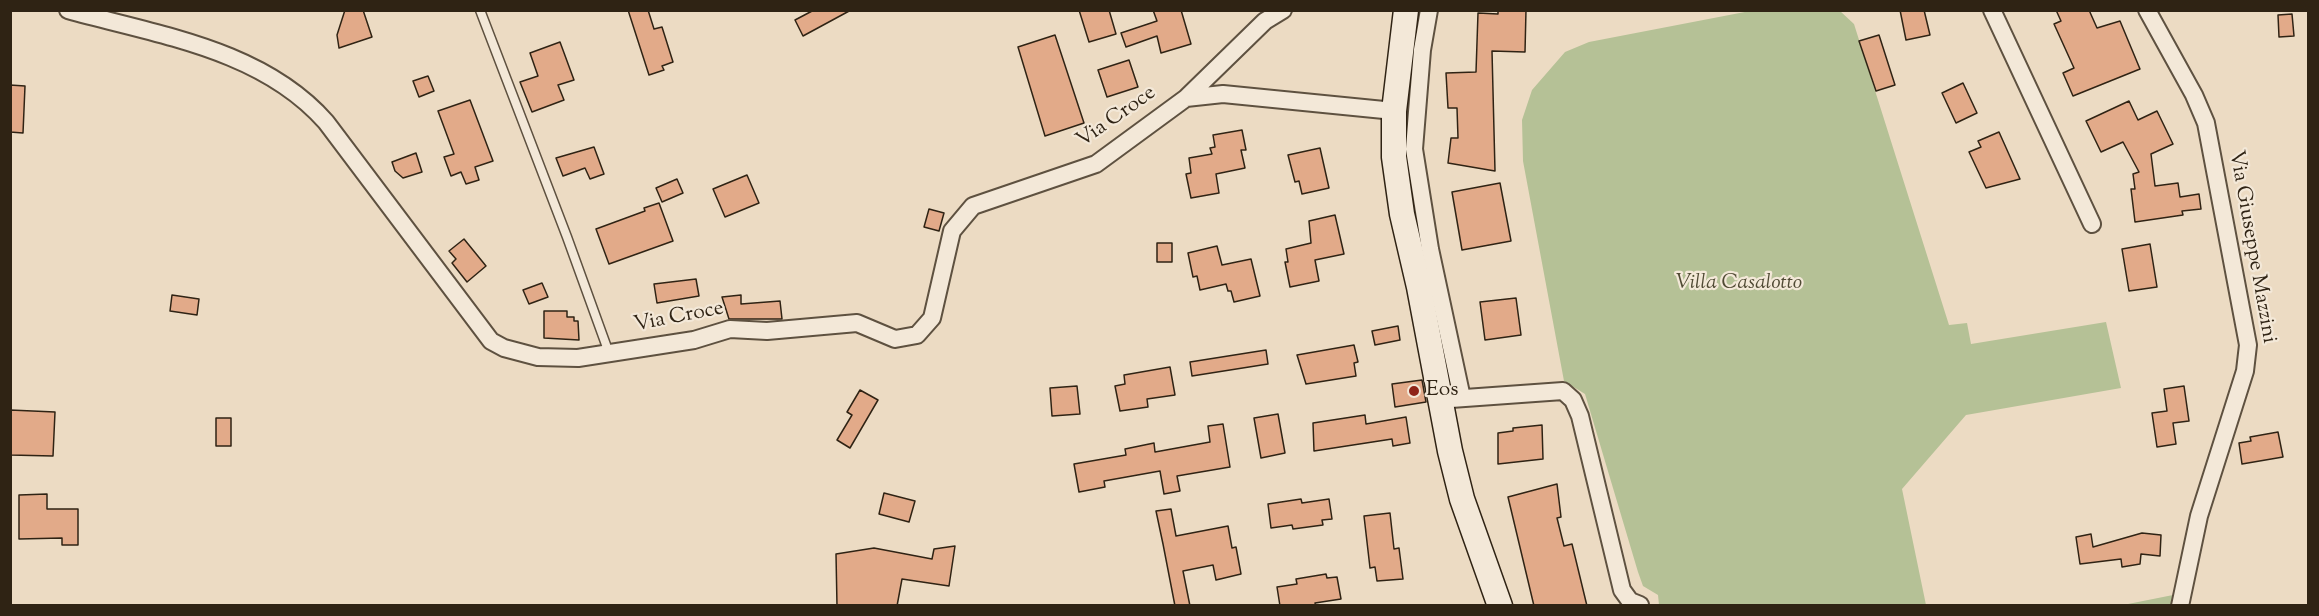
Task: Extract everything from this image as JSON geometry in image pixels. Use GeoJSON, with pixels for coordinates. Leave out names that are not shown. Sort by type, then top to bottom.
{"type":"FeatureCollection","features":[{"type":"Feature","properties":{"kind":"street","name":"Via Croce"},"geometry":{"type":"LineString","coordinates":[[68,10],[240,59],[303,98],[326,122],[491,341],[504,348],[538,357],[578,358],[694,340],[730,329],[766,331],[857,323],[895,339],[917,335],[926,328],[932,318],[952,231],[973,207],[1096,164],[1186,98],[1265,21],[1283,10]]}},
{"type":"Feature","properties":{"kind":"street"},"geometry":{"type":"LineString","coordinates":[[1406,10],[1394,111],[1394,157],[1401,214],[1451,399]]}},
{"type":"Feature","properties":{"kind":"street"},"geometry":{"type":"LineString","coordinates":[[1429,10],[1422,50],[1414,149],[1451,399],[1462,499],[1500,606]]}},
{"type":"Feature","properties":{"kind":"street"},"geometry":{"type":"LineString","coordinates":[[1992,10],[2092,224]]}},
{"type":"Feature","properties":{"kind":"street","name":"Via Giuseppe Mazzini"},"geometry":{"type":"LineString","coordinates":[[2147,10],[2194,94],[2206,123],[2248,345],[2245,370],[2199,516],[2180,606]]}},
{"type":"Feature","properties":{"kind":"street"},"geometry":{"type":"LineString","coordinates":[[1186,98],[1223,94],[1394,111]]}},
{"type":"Feature","properties":{"kind":"street"},"geometry":{"type":"LineString","coordinates":[[1451,399],[1563,391],[1573,400],[1580,416],[1622,590],[1630,601],[1640,605]]}},
{"type":"Feature","properties":{"kind":"lane"},"geometry":{"type":"LineString","coordinates":[[480,10],[609,353]]}},
{"type":"Feature","properties":{"kind":"green space","name":"Villa Casalotto"},"geometry":{"type":"Polygon","coordinates":[[[1750,11],[1840,11],[1854,24],[1949,325],[1967,323],[1971,344],[2106,322],[2121,388],[1966,415],[1902,489],[1926,605],[1659,605],[1658,595],[1643,586],[1638,572],[1585,394],[1564,381],[1523,161],[1522,120],[1532,90],[1565,52],[1589,42],[1750,11]]]}},
{"type":"Feature","properties":{"kind":"green space"},"geometry":{"type":"Polygon","coordinates":[[[2173,595],[2171,605],[2123,605],[2173,595]]]}},
{"type":"Feature","properties":{"kind":"building"},"geometry":{"type":"Polygon","coordinates":[[[345,10],[363,10],[372,37],[339,48],[337,35],[345,10]]]}},
{"type":"Feature","properties":{"kind":"building"},"geometry":{"type":"Polygon","coordinates":[[[628,10],[648,10],[654,29],[662,27],[673,62],[662,66],[664,70],[649,75],[628,10]]]}},
{"type":"Feature","properties":{"kind":"building"},"geometry":{"type":"Polygon","coordinates":[[[814,10],[851,10],[803,36],[795,20],[814,10]]]}},
{"type":"Feature","properties":{"kind":"building"},"geometry":{"type":"Polygon","coordinates":[[[1079,10],[1109,10],[1116,34],[1089,42],[1079,10]]]}},
{"type":"Feature","properties":{"kind":"building"},"geometry":{"type":"Polygon","coordinates":[[[1153,10],[1181,10],[1191,44],[1161,53],[1157,36],[1126,47],[1121,33],[1157,21],[1153,10]]]}},
{"type":"Feature","properties":{"kind":"building"},"geometry":{"type":"Polygon","coordinates":[[[1498,10],[1526,10],[1525,52],[1492,51],[1495,171],[1448,163],[1451,138],[1458,138],[1457,108],[1448,108],[1446,73],[1476,72],[1478,13],[1498,14],[1498,10]]]}},
{"type":"Feature","properties":{"kind":"building"},"geometry":{"type":"Polygon","coordinates":[[[1900,10],[1924,10],[1930,35],[1906,40],[1900,10]]]}},
{"type":"Feature","properties":{"kind":"building"},"geometry":{"type":"Polygon","coordinates":[[[2056,10],[2089,10],[2097,28],[2120,21],[2140,69],[2073,96],[2063,73],[2074,68],[2054,24],[2061,21],[2056,10]]]}},
{"type":"Feature","properties":{"kind":"building"},"geometry":{"type":"Polygon","coordinates":[[[2292,14],[2294,36],[2279,37],[2278,15],[2292,14]]]}},
{"type":"Feature","properties":{"kind":"building"},"geometry":{"type":"Polygon","coordinates":[[[1055,35],[1084,123],[1045,136],[1018,47],[1055,35]]]}},
{"type":"Feature","properties":{"kind":"building"},"geometry":{"type":"Polygon","coordinates":[[[1879,35],[1895,85],[1876,91],[1859,41],[1879,35]]]}},
{"type":"Feature","properties":{"kind":"building"},"geometry":{"type":"Polygon","coordinates":[[[560,42],[574,80],[558,85],[564,100],[532,112],[520,82],[538,76],[530,53],[560,42]]]}},
{"type":"Feature","properties":{"kind":"building"},"geometry":{"type":"Polygon","coordinates":[[[1129,60],[1138,87],[1107,97],[1098,70],[1129,60]]]}},
{"type":"Feature","properties":{"kind":"building"},"geometry":{"type":"Polygon","coordinates":[[[428,76],[434,91],[419,97],[413,81],[428,76]]]}},
{"type":"Feature","properties":{"kind":"building"},"geometry":{"type":"Polygon","coordinates":[[[1963,83],[1977,113],[1956,123],[1942,93],[1963,83]]]}},
{"type":"Feature","properties":{"kind":"building"},"geometry":{"type":"Polygon","coordinates":[[[10,85],[25,86],[23,133],[10,132],[10,85]]]}},
{"type":"Feature","properties":{"kind":"building"},"geometry":{"type":"Polygon","coordinates":[[[470,100],[493,161],[475,167],[479,180],[466,184],[461,172],[451,176],[444,157],[454,154],[438,111],[470,100]]]}},
{"type":"Feature","properties":{"kind":"building"},"geometry":{"type":"Polygon","coordinates":[[[2129,101],[2138,120],[2157,111],[2173,144],[2151,154],[2155,186],[2178,183],[2180,197],[2199,194],[2201,209],[2182,211],[2183,215],[2135,222],[2131,189],[2135,189],[2133,174],[2139,172],[2123,142],[2101,152],[2086,121],[2129,101]]]}},
{"type":"Feature","properties":{"kind":"building"},"geometry":{"type":"Polygon","coordinates":[[[1242,130],[1246,150],[1241,150],[1245,168],[1216,174],[1219,193],[1191,198],[1186,174],[1191,173],[1189,158],[1212,154],[1210,148],[1215,147],[1213,135],[1242,130]]]}},
{"type":"Feature","properties":{"kind":"building"},"geometry":{"type":"Polygon","coordinates":[[[1999,132],[2020,179],[1986,188],[1969,152],[1981,147],[1978,141],[1999,132]]]}},
{"type":"Feature","properties":{"kind":"building"},"geometry":{"type":"Polygon","coordinates":[[[594,147],[604,174],[590,179],[585,168],[563,176],[556,158],[594,147]]]}},
{"type":"Feature","properties":{"kind":"building"},"geometry":{"type":"Polygon","coordinates":[[[1320,148],[1329,188],[1302,194],[1299,181],[1295,182],[1288,155],[1320,148]]]}},
{"type":"Feature","properties":{"kind":"building"},"geometry":{"type":"Polygon","coordinates":[[[416,153],[422,172],[403,178],[395,171],[392,162],[416,153]]]}},
{"type":"Feature","properties":{"kind":"building"},"geometry":{"type":"Polygon","coordinates":[[[747,175],[759,203],[725,217],[713,189],[747,175]]]}},
{"type":"Feature","properties":{"kind":"building"},"geometry":{"type":"Polygon","coordinates":[[[677,179],[683,193],[662,202],[656,188],[677,179]]]}},
{"type":"Feature","properties":{"kind":"building"},"geometry":{"type":"Polygon","coordinates":[[[1500,183],[1511,241],[1462,250],[1452,192],[1500,183]]]}},
{"type":"Feature","properties":{"kind":"building"},"geometry":{"type":"Polygon","coordinates":[[[659,203],[673,241],[609,264],[596,229],[645,211],[644,208],[659,203]]]}},
{"type":"Feature","properties":{"kind":"building"},"geometry":{"type":"Polygon","coordinates":[[[929,209],[944,213],[939,231],[924,227],[929,209]]]}},
{"type":"Feature","properties":{"kind":"building"},"geometry":{"type":"Polygon","coordinates":[[[1335,215],[1344,254],[1315,260],[1319,281],[1290,287],[1285,262],[1288,262],[1286,249],[1311,243],[1309,221],[1335,215]]]}},
{"type":"Feature","properties":{"kind":"building"},"geometry":{"type":"Polygon","coordinates":[[[464,239],[486,266],[467,282],[452,263],[456,259],[449,251],[464,239]]]}},
{"type":"Feature","properties":{"kind":"building"},"geometry":{"type":"Polygon","coordinates":[[[1157,243],[1172,243],[1172,262],[1157,262],[1157,243]]]}},
{"type":"Feature","properties":{"kind":"building"},"geometry":{"type":"Polygon","coordinates":[[[2150,244],[2157,287],[2129,291],[2122,249],[2150,244]]]}},
{"type":"Feature","properties":{"kind":"building"},"geometry":{"type":"Polygon","coordinates":[[[1217,246],[1222,265],[1251,259],[1260,296],[1234,302],[1226,284],[1200,290],[1197,276],[1193,277],[1188,253],[1217,246]]]}},
{"type":"Feature","properties":{"kind":"building"},"geometry":{"type":"Polygon","coordinates":[[[696,279],[699,296],[657,303],[654,284],[696,279]]]}},
{"type":"Feature","properties":{"kind":"building"},"geometry":{"type":"Polygon","coordinates":[[[542,283],[548,297],[529,304],[523,290],[542,283]]]}},
{"type":"Feature","properties":{"kind":"building"},"geometry":{"type":"Polygon","coordinates":[[[172,295],[199,299],[197,315],[170,311],[172,295]]]}},
{"type":"Feature","properties":{"kind":"building"},"geometry":{"type":"Polygon","coordinates":[[[741,295],[741,304],[780,301],[782,319],[729,319],[722,297],[741,295]]]}},
{"type":"Feature","properties":{"kind":"building"},"geometry":{"type":"Polygon","coordinates":[[[1516,298],[1521,335],[1485,340],[1480,302],[1516,298]]]}},
{"type":"Feature","properties":{"kind":"building"},"geometry":{"type":"Polygon","coordinates":[[[544,311],[567,311],[567,317],[574,317],[574,321],[578,321],[579,340],[544,338],[544,311]]]}},
{"type":"Feature","properties":{"kind":"building"},"geometry":{"type":"Polygon","coordinates":[[[1398,326],[1400,340],[1375,345],[1372,331],[1398,326]]]}},
{"type":"Feature","properties":{"kind":"building"},"geometry":{"type":"Polygon","coordinates":[[[1354,345],[1358,362],[1354,363],[1356,376],[1306,384],[1297,355],[1354,345]]]}},
{"type":"Feature","properties":{"kind":"building"},"geometry":{"type":"Polygon","coordinates":[[[1266,350],[1268,364],[1192,376],[1190,362],[1266,350]]]}},
{"type":"Feature","properties":{"kind":"building"},"geometry":{"type":"Polygon","coordinates":[[[1170,367],[1175,395],[1147,399],[1148,407],[1120,411],[1115,386],[1125,384],[1124,375],[1170,367]]]}},
{"type":"Feature","properties":{"kind":"building"},"geometry":{"type":"Polygon","coordinates":[[[1422,380],[1426,402],[1395,407],[1392,384],[1422,380]]]}},
{"type":"Feature","properties":{"kind":"building"},"geometry":{"type":"Polygon","coordinates":[[[1077,386],[1080,414],[1052,416],[1050,388],[1077,386]]]}},
{"type":"Feature","properties":{"kind":"building"},"geometry":{"type":"Polygon","coordinates":[[[2184,386],[2189,421],[2173,423],[2176,444],[2157,447],[2152,413],[2167,411],[2164,389],[2184,386]]]}},
{"type":"Feature","properties":{"kind":"building"},"geometry":{"type":"Polygon","coordinates":[[[860,390],[878,400],[850,448],[837,440],[852,415],[847,412],[860,390]]]}},
{"type":"Feature","properties":{"kind":"building"},"geometry":{"type":"Polygon","coordinates":[[[10,410],[55,412],[53,456],[10,455],[10,410]]]}},
{"type":"Feature","properties":{"kind":"building"},"geometry":{"type":"Polygon","coordinates":[[[1278,414],[1285,453],[1261,458],[1254,418],[1278,414]]]}},
{"type":"Feature","properties":{"kind":"building"},"geometry":{"type":"Polygon","coordinates":[[[1365,415],[1366,424],[1406,417],[1410,443],[1393,446],[1392,439],[1314,451],[1313,423],[1365,415]]]}},
{"type":"Feature","properties":{"kind":"building"},"geometry":{"type":"Polygon","coordinates":[[[216,418],[231,418],[231,446],[216,446],[216,418]]]}},
{"type":"Feature","properties":{"kind":"building"},"geometry":{"type":"Polygon","coordinates":[[[1223,424],[1230,467],[1177,476],[1180,491],[1164,494],[1160,471],[1104,481],[1105,487],[1079,492],[1074,464],[1126,455],[1125,449],[1154,443],[1155,452],[1210,442],[1208,426],[1223,424]]]}},
{"type":"Feature","properties":{"kind":"building"},"geometry":{"type":"Polygon","coordinates":[[[1542,425],[1543,459],[1498,464],[1498,433],[1513,431],[1513,428],[1542,425]]]}},
{"type":"Feature","properties":{"kind":"building"},"geometry":{"type":"Polygon","coordinates":[[[2278,432],[2283,457],[2242,464],[2239,443],[2251,441],[2250,437],[2278,432]]]}},
{"type":"Feature","properties":{"kind":"building"},"geometry":{"type":"Polygon","coordinates":[[[1557,484],[1561,517],[1557,518],[1564,546],[1572,544],[1587,606],[1534,606],[1508,497],[1557,484]]]}},
{"type":"Feature","properties":{"kind":"building"},"geometry":{"type":"Polygon","coordinates":[[[884,493],[915,501],[909,522],[879,514],[884,493]]]}},
{"type":"Feature","properties":{"kind":"building"},"geometry":{"type":"Polygon","coordinates":[[[47,494],[47,509],[78,509],[78,545],[62,545],[62,538],[19,539],[19,495],[47,494]]]}},
{"type":"Feature","properties":{"kind":"building"},"geometry":{"type":"Polygon","coordinates":[[[1301,499],[1302,503],[1329,499],[1332,519],[1322,520],[1323,525],[1293,529],[1292,525],[1271,528],[1268,504],[1301,499]]]}},
{"type":"Feature","properties":{"kind":"building"},"geometry":{"type":"Polygon","coordinates":[[[1171,509],[1176,536],[1228,526],[1232,548],[1236,547],[1241,574],[1216,580],[1213,565],[1183,571],[1190,606],[1175,606],[1156,511],[1171,509]]]}},
{"type":"Feature","properties":{"kind":"building"},"geometry":{"type":"Polygon","coordinates":[[[1390,513],[1394,549],[1399,548],[1403,579],[1377,581],[1375,567],[1370,568],[1364,516],[1390,513]]]}},
{"type":"Feature","properties":{"kind":"building"},"geometry":{"type":"Polygon","coordinates":[[[2142,533],[2161,535],[2160,556],[2141,554],[2140,564],[2122,567],[2121,559],[2080,564],[2076,537],[2091,534],[2093,547],[2142,533]]]}},
{"type":"Feature","properties":{"kind":"building"},"geometry":{"type":"Polygon","coordinates":[[[955,546],[949,586],[902,579],[897,606],[837,606],[836,554],[874,548],[932,559],[934,549],[955,546]]]}},
{"type":"Feature","properties":{"kind":"building"},"geometry":{"type":"Polygon","coordinates":[[[1326,574],[1327,578],[1337,577],[1341,599],[1315,603],[1316,606],[1280,606],[1277,587],[1297,584],[1296,579],[1326,574]]]}},
{"type":"Feature","properties":{"kind":"place","name":"Eos"},"geometry":{"type":"Point","coordinates":[1414,391]}}]}
